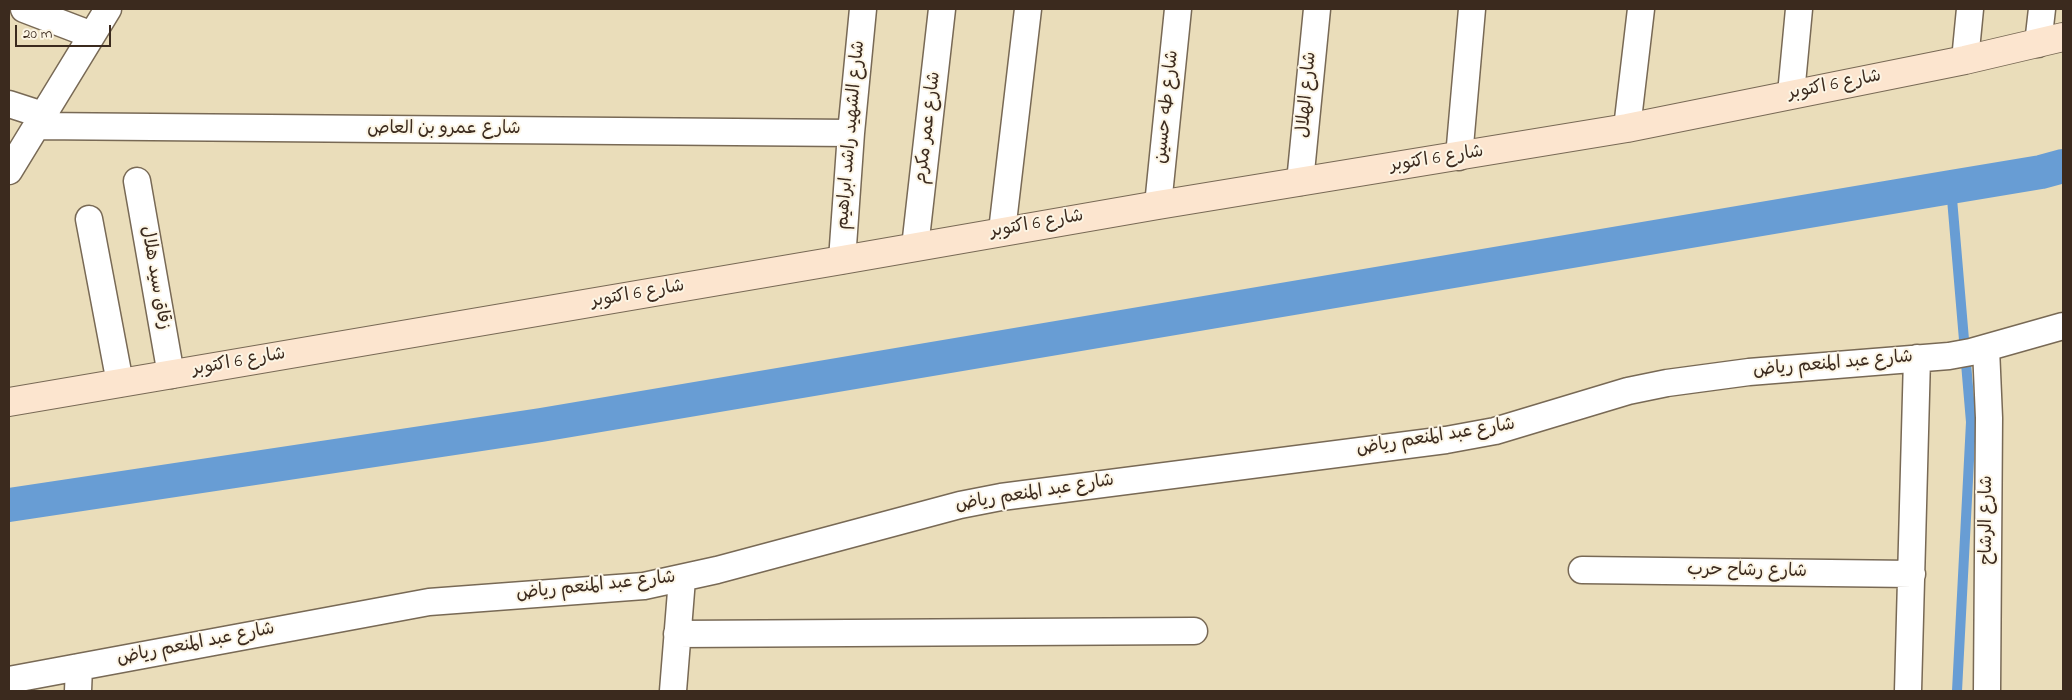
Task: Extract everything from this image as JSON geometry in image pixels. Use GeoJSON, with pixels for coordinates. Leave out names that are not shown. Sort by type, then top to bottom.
{"type":"FeatureCollection","features":[{"type":"Feature","properties":{"kind":"main road","name":"شارع 6 اكتوبر"},"geometry":{"type":"LineString","coordinates":[[9,402],[1002,231],[1628,128],[2051,41]]}},
{"type":"Feature","properties":{"kind":"street"},"geometry":{"type":"LineString","coordinates":[[24,9],[92,35]]}},
{"type":"Feature","properties":{"kind":"street"},"geometry":{"type":"LineString","coordinates":[[9,171],[108,9]]}},
{"type":"Feature","properties":{"kind":"street","name":"شارع الشهيد راشد ابراهيم"},"geometry":{"type":"LineString","coordinates":[[842,260],[851,133],[863,9]]}},
{"type":"Feature","properties":{"kind":"street","name":"شارع عمر مكرم"},"geometry":{"type":"LineString","coordinates":[[915,247],[942,9]]}},
{"type":"Feature","properties":{"kind":"street"},"geometry":{"type":"LineString","coordinates":[[1002,231],[1028,9]]}},
{"type":"Feature","properties":{"kind":"street","name":"شارع طه حسين"},"geometry":{"type":"LineString","coordinates":[[1158,205],[1178,9]]}},
{"type":"Feature","properties":{"kind":"street","name":"شارع الهلال"},"geometry":{"type":"LineString","coordinates":[[1300,182],[1317,9]]}},
{"type":"Feature","properties":{"kind":"street"},"geometry":{"type":"LineString","coordinates":[[1459,157],[1472,9]]}},
{"type":"Feature","properties":{"kind":"street"},"geometry":{"type":"LineString","coordinates":[[1628,128],[1641,9]]}},
{"type":"Feature","properties":{"kind":"street"},"geometry":{"type":"LineString","coordinates":[[1791,94],[1799,9]]}},
{"type":"Feature","properties":{"kind":"street"},"geometry":{"type":"LineString","coordinates":[[1966,60],[1970,9]]}},
{"type":"Feature","properties":{"kind":"street"},"geometry":{"type":"LineString","coordinates":[[2042,9],[2051,41]]}},
{"type":"Feature","properties":{"kind":"street","name":"شارع عمرو بن العاص"},"geometry":{"type":"LineString","coordinates":[[9,104],[40,120],[851,133]]}},
{"type":"Feature","properties":{"kind":"street","name":"زقاق سيد هلال"},"geometry":{"type":"LineString","coordinates":[[137,181],[171,375]]}},
{"type":"Feature","properties":{"kind":"street"},"geometry":{"type":"LineString","coordinates":[[89,219],[120,383]]}},
{"type":"Feature","properties":{"kind":"street","name":"شارع عبد المنعم رياض"},"geometry":{"type":"LineString","coordinates":[[9,680],[79,679],[429,602],[644,586],[682,579],[960,505],[1001,497],[1446,440],[1504,429],[1628,391],[1708,376],[1921,358],[1978,350],[2063,326]]}},
{"type":"Feature","properties":{"kind":"street","name":"شارع الرشاح"},"geometry":{"type":"LineString","coordinates":[[1978,350],[1988,418],[1987,691]]}},
{"type":"Feature","properties":{"kind":"street"},"geometry":{"type":"LineString","coordinates":[[1908,691],[1921,358]]}},
{"type":"Feature","properties":{"kind":"street","name":"شارع رشاح حرب"},"geometry":{"type":"LineString","coordinates":[[1582,570],[1912,574]]}},
{"type":"Feature","properties":{"kind":"street"},"geometry":{"type":"LineString","coordinates":[[673,691],[682,579]]}},
{"type":"Feature","properties":{"kind":"street"},"geometry":{"type":"LineString","coordinates":[[677,634],[1194,631]]}},
{"type":"Feature","properties":{"kind":"waterway"},"geometry":{"type":"LineString","coordinates":[[9,505],[541,425],[2041,172],[2063,166]]}},
{"type":"Feature","properties":{"kind":"waterway"},"geometry":{"type":"LineString","coordinates":[[1951,187],[1971,422],[1957,691]]}}]}
